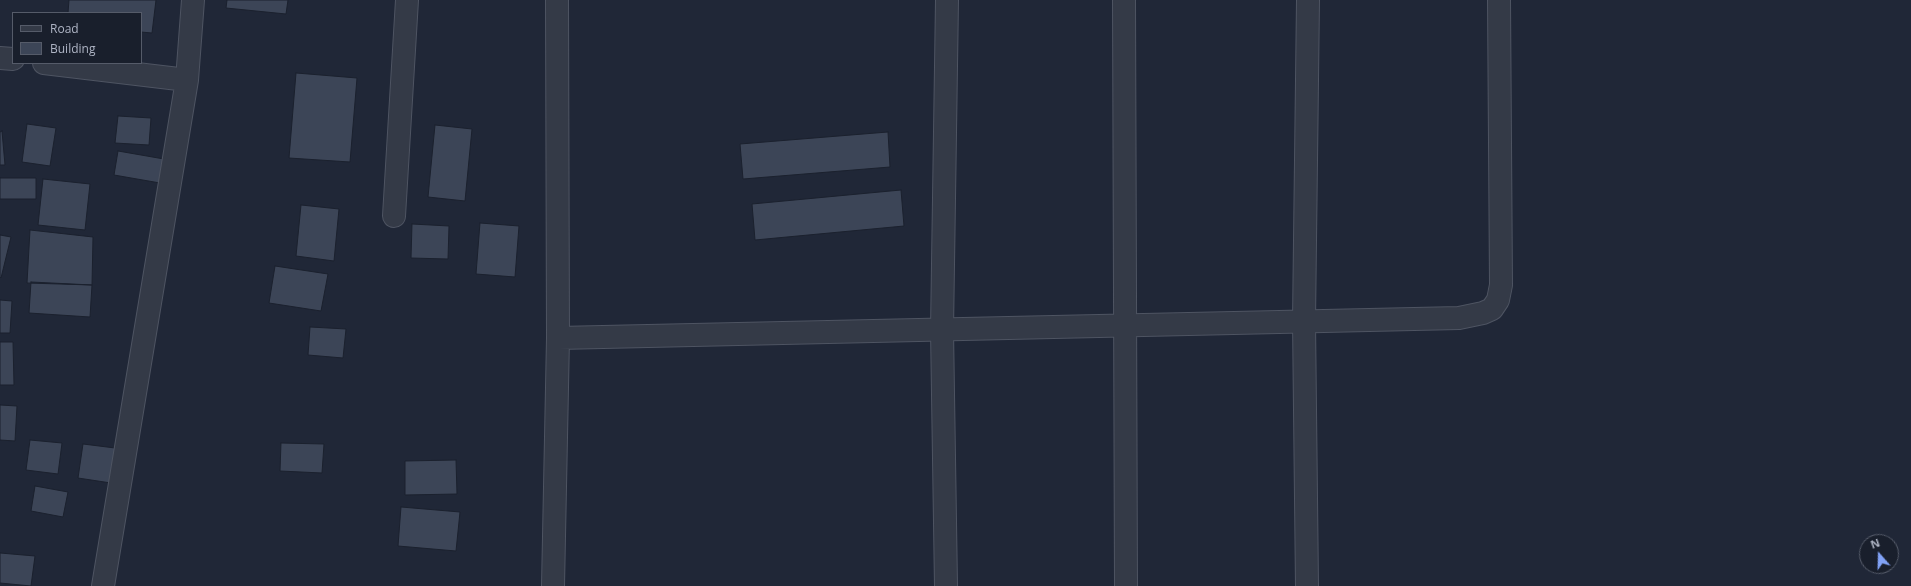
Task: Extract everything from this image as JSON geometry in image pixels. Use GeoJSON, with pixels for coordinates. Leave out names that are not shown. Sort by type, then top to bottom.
{"type":"FeatureCollection","features":[{"type":"Feature","properties":{"kind":"street"},"geometry":{"type":"LineString","coordinates":[[103,586],[187,80],[193,0]]}},
{"type":"Feature","properties":{"kind":"street"},"geometry":{"type":"LineString","coordinates":[[394,216],[407,0]]}},
{"type":"Feature","properties":{"kind":"street"},"geometry":{"type":"LineString","coordinates":[[553,586],[558,338],[557,0]]}},
{"type":"Feature","properties":{"kind":"street"},"geometry":{"type":"LineString","coordinates":[[946,586],[942,330],[947,0]]}},
{"type":"Feature","properties":{"kind":"street"},"geometry":{"type":"LineString","coordinates":[[1124,0],[1126,586]]}},
{"type":"Feature","properties":{"kind":"street"},"geometry":{"type":"LineString","coordinates":[[1307,586],[1304,321],[1308,0]]}},
{"type":"Feature","properties":{"kind":"street"},"geometry":{"type":"LineString","coordinates":[[558,338],[1459,318],[1483,313],[1492,309],[1498,300],[1501,285],[1499,0]]}},
{"type":"Feature","properties":{"kind":"street"},"geometry":{"type":"LineString","coordinates":[[0,58],[12,59]]}},
{"type":"Feature","properties":{"kind":"street"},"geometry":{"type":"LineString","coordinates":[[52,64],[187,80]]}},
{"type":"Feature","properties":{"kind":"building"},"geometry":{"type":"Polygon","coordinates":[[[69,0],[156,0],[152,33],[142,32],[142,12],[68,12],[69,0]]]}},
{"type":"Feature","properties":{"kind":"building"},"geometry":{"type":"Polygon","coordinates":[[[227,0],[288,0],[286,14],[226,8],[227,0]]]}},
{"type":"Feature","properties":{"kind":"building"},"geometry":{"type":"Polygon","coordinates":[[[296,73],[357,78],[350,162],[289,158],[296,73]]]}},
{"type":"Feature","properties":{"kind":"building"},"geometry":{"type":"Polygon","coordinates":[[[118,116],[151,118],[149,145],[115,143],[118,116]]]}},
{"type":"Feature","properties":{"kind":"building"},"geometry":{"type":"Polygon","coordinates":[[[27,124],[56,128],[50,166],[22,162],[27,124]]]}},
{"type":"Feature","properties":{"kind":"building"},"geometry":{"type":"Polygon","coordinates":[[[435,125],[472,129],[465,201],[428,197],[435,125]]]}},
{"type":"Feature","properties":{"kind":"building"},"geometry":{"type":"Polygon","coordinates":[[[2,131],[5,165],[0,165],[0,132],[2,131]]]}},
{"type":"Feature","properties":{"kind":"building"},"geometry":{"type":"Polygon","coordinates":[[[888,132],[890,167],[743,179],[740,144],[888,132]]]}},
{"type":"Feature","properties":{"kind":"building"},"geometry":{"type":"Polygon","coordinates":[[[118,151],[164,159],[160,183],[114,175],[118,151]]]}},
{"type":"Feature","properties":{"kind":"building"},"geometry":{"type":"Polygon","coordinates":[[[0,178],[36,178],[36,199],[0,199],[0,178]]]}},
{"type":"Feature","properties":{"kind":"building"},"geometry":{"type":"Polygon","coordinates":[[[43,179],[90,184],[85,230],[38,225],[43,179]]]}},
{"type":"Feature","properties":{"kind":"building"},"geometry":{"type":"Polygon","coordinates":[[[901,190],[904,226],[755,240],[752,204],[901,190]]]}},
{"type":"Feature","properties":{"kind":"building"},"geometry":{"type":"Polygon","coordinates":[[[301,205],[339,209],[334,261],[296,256],[301,205]]]}},
{"type":"Feature","properties":{"kind":"building"},"geometry":{"type":"Polygon","coordinates":[[[480,223],[519,226],[515,277],[476,274],[480,223]]]}},
{"type":"Feature","properties":{"kind":"building"},"geometry":{"type":"Polygon","coordinates":[[[412,224],[449,226],[448,259],[411,258],[412,224]]]}},
{"type":"Feature","properties":{"kind":"building"},"geometry":{"type":"Polygon","coordinates":[[[30,230],[93,237],[92,285],[27,283],[30,230]]]}},
{"type":"Feature","properties":{"kind":"building"},"geometry":{"type":"Polygon","coordinates":[[[0,235],[11,237],[1,278],[0,277],[0,235]]]}},
{"type":"Feature","properties":{"kind":"building"},"geometry":{"type":"Polygon","coordinates":[[[275,266],[328,274],[321,311],[269,303],[275,266]]]}},
{"type":"Feature","properties":{"kind":"building"},"geometry":{"type":"Polygon","coordinates":[[[31,282],[92,285],[90,317],[29,313],[31,282]]]}},
{"type":"Feature","properties":{"kind":"building"},"geometry":{"type":"Polygon","coordinates":[[[0,300],[12,301],[10,333],[0,333],[0,300]]]}},
{"type":"Feature","properties":{"kind":"building"},"geometry":{"type":"Polygon","coordinates":[[[310,327],[346,329],[343,358],[308,355],[310,327]]]}},
{"type":"Feature","properties":{"kind":"building"},"geometry":{"type":"Polygon","coordinates":[[[0,342],[13,342],[14,385],[0,385],[0,342]]]}},
{"type":"Feature","properties":{"kind":"building"},"geometry":{"type":"Polygon","coordinates":[[[0,405],[17,406],[15,441],[0,440],[0,405]]]}},
{"type":"Feature","properties":{"kind":"building"},"geometry":{"type":"Polygon","coordinates":[[[30,440],[62,443],[58,474],[26,470],[30,440]]]}},
{"type":"Feature","properties":{"kind":"building"},"geometry":{"type":"Polygon","coordinates":[[[281,443],[324,444],[322,473],[280,471],[281,443]]]}},
{"type":"Feature","properties":{"kind":"building"},"geometry":{"type":"Polygon","coordinates":[[[83,444],[115,448],[111,483],[78,478],[83,444]]]}},
{"type":"Feature","properties":{"kind":"building"},"geometry":{"type":"Polygon","coordinates":[[[456,460],[457,494],[405,495],[405,461],[456,460]]]}},
{"type":"Feature","properties":{"kind":"building"},"geometry":{"type":"Polygon","coordinates":[[[35,486],[68,492],[63,517],[31,511],[35,486]]]}},
{"type":"Feature","properties":{"kind":"building"},"geometry":{"type":"Polygon","coordinates":[[[401,507],[460,512],[456,551],[398,546],[401,507]]]}},
{"type":"Feature","properties":{"kind":"building"},"geometry":{"type":"Polygon","coordinates":[[[0,553],[35,556],[31,586],[0,583],[0,553]]]}}]}
